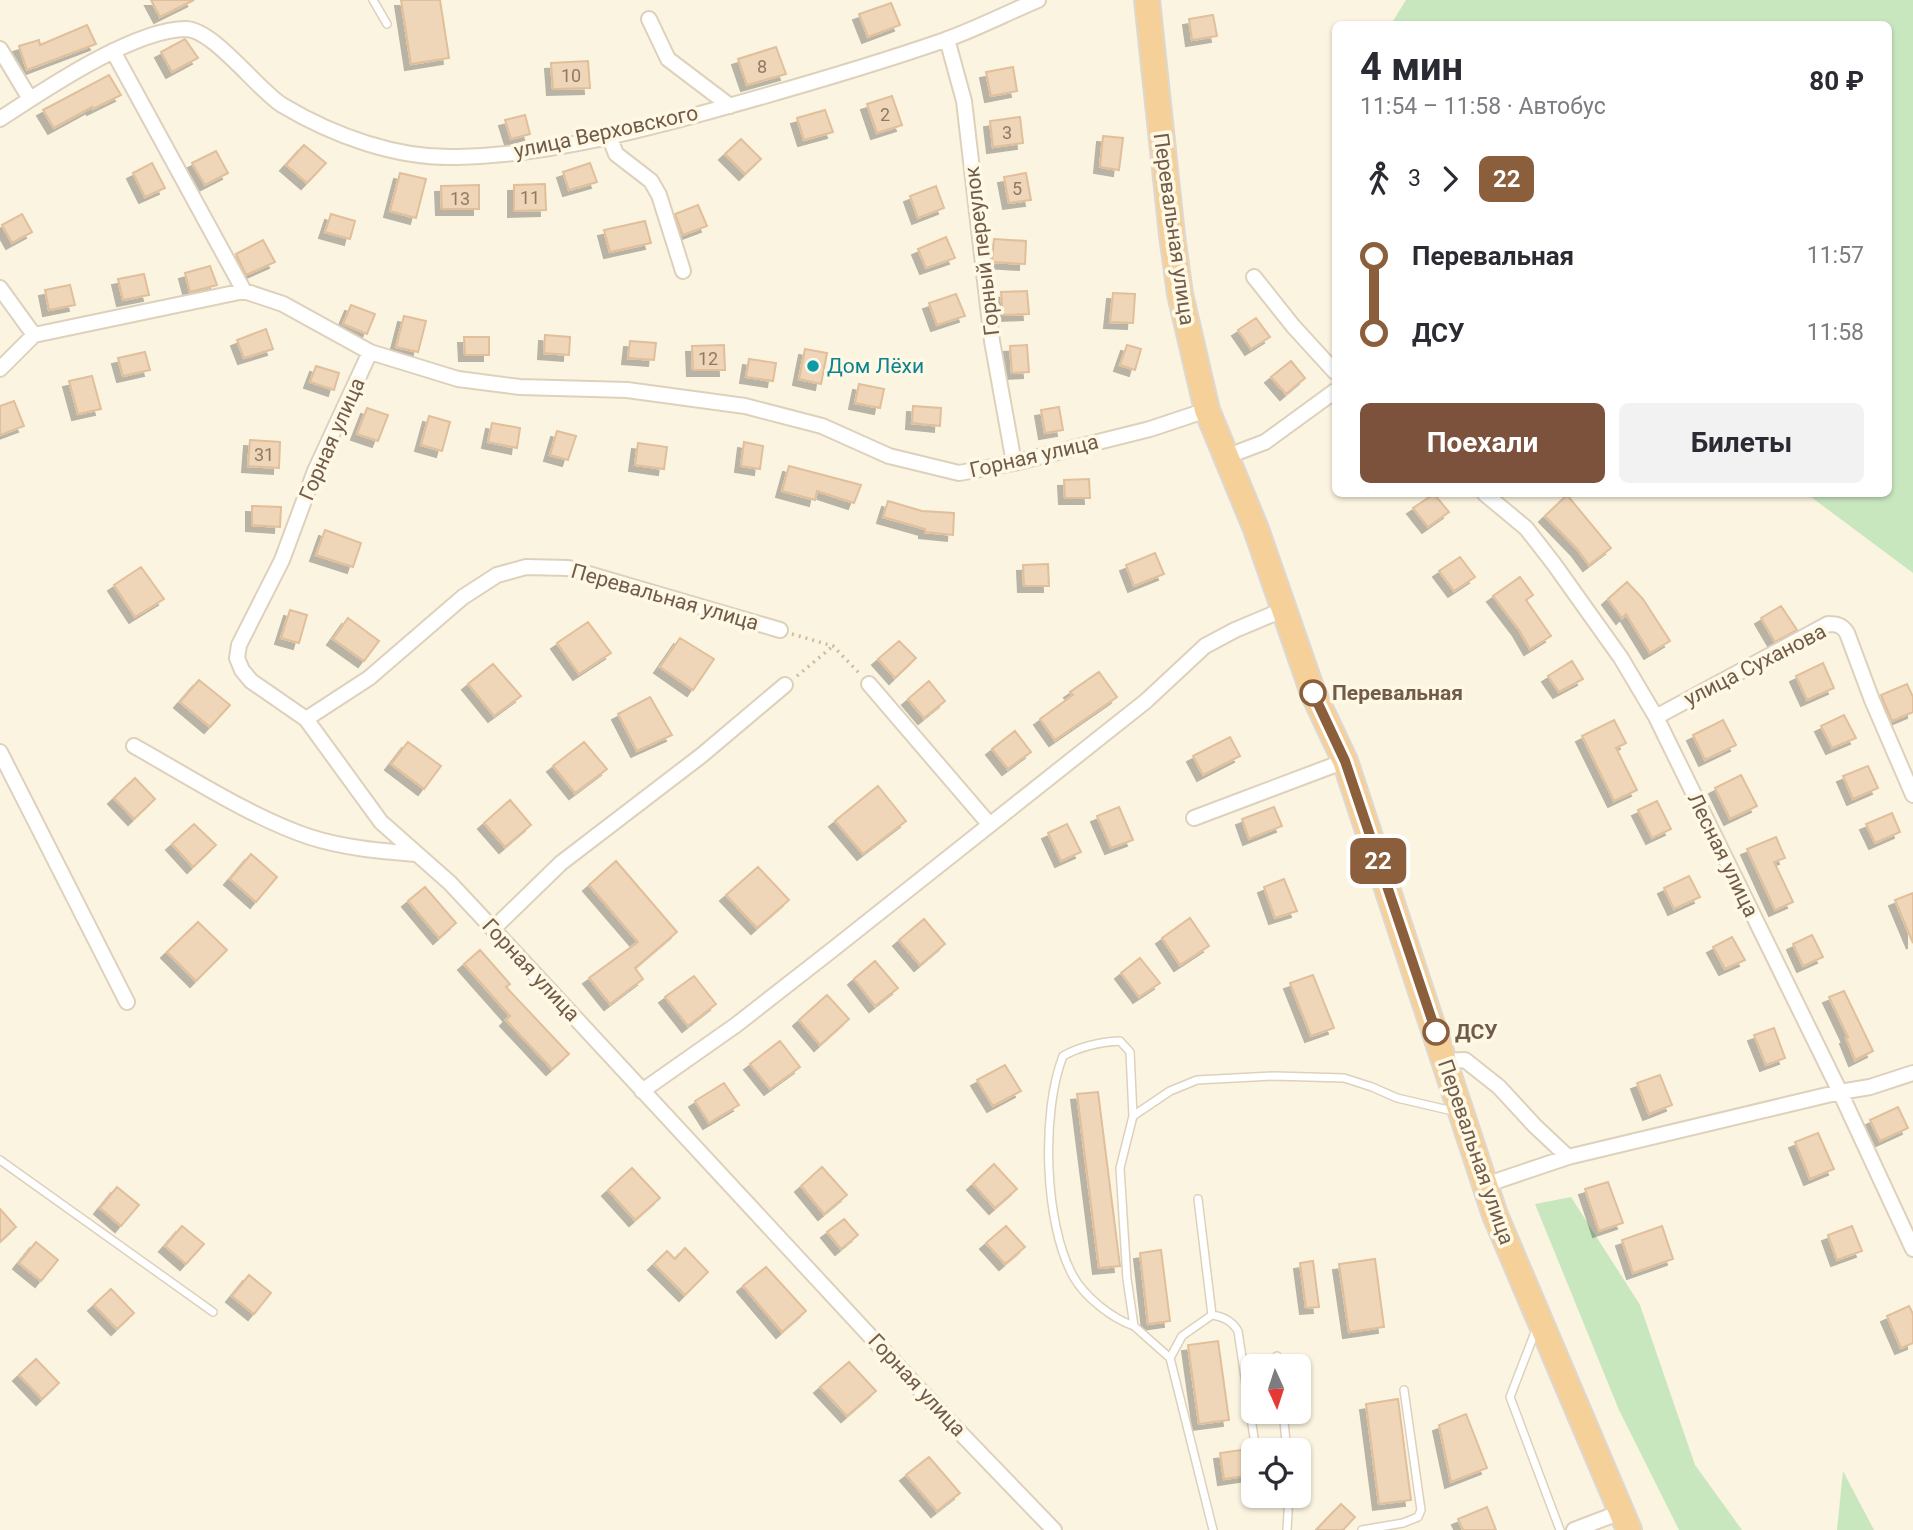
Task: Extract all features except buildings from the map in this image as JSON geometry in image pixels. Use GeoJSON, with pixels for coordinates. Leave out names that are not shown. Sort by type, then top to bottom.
{"type":"FeatureCollection","features":[{"type":"Feature","properties":{"kind":"highway","name":"Перевальная улица"},"geometry":{"type":"LineString","coordinates":[[1147,0],[1171,235],[1180,295],[1207,410],[1228,456],[1285,609],[1312,693],[1345,761],[1495,1215],[1625,1521]]}},
{"type":"Feature","properties":{"kind":"street","name":"улица Верховского"},"geometry":{"type":"LineString","coordinates":[[0,119],[30,99],[138,39],[188,29],[207,37],[280,104],[341,135],[393,151],[456,157],[534,151],[609,136],[730,106],[947,39],[1038,0]]}},
{"type":"Feature","properties":{"kind":"street"},"geometry":{"type":"LineString","coordinates":[[649,19],[668,59],[730,106]]}},
{"type":"Feature","properties":{"kind":"street","name":"Горный переулок"},"geometry":{"type":"LineString","coordinates":[[947,39],[964,101],[992,341],[1014,463]]}},
{"type":"Feature","properties":{"kind":"street"},"geometry":{"type":"LineString","coordinates":[[0,49],[30,99]]}},
{"type":"Feature","properties":{"kind":"street"},"geometry":{"type":"LineString","coordinates":[[0,369],[34,335],[244,291],[113,51]]}},
{"type":"Feature","properties":{"kind":"street"},"geometry":{"type":"LineString","coordinates":[[609,136],[616,154],[651,181],[659,195],[684,271]]}},
{"type":"Feature","properties":{"kind":"street"},"geometry":{"type":"LineString","coordinates":[[1254,277],[1332,369]]}},
{"type":"Feature","properties":{"kind":"street"},"geometry":{"type":"LineString","coordinates":[[0,288],[34,335]]}},
{"type":"Feature","properties":{"kind":"street","name":"Горная улица"},"geometry":{"type":"LineString","coordinates":[[244,291],[283,304],[370,352],[458,379],[520,387],[627,390],[745,407],[822,426],[889,456],[959,473],[1014,463],[1150,429],[1207,410]]}},
{"type":"Feature","properties":{"kind":"street","name":"Горная улица"},"geometry":{"type":"LineString","coordinates":[[370,352],[315,471],[282,559],[239,645],[237,658],[242,670],[251,681],[306,719],[381,822],[450,883],[946,1418],[1054,1530]]}},
{"type":"Feature","properties":{"kind":"street"},"geometry":{"type":"LineString","coordinates":[[1228,456],[1265,442],[1332,393]]}},
{"type":"Feature","properties":{"kind":"street","name":"Лесная улица"},"geometry":{"type":"LineString","coordinates":[[1489,497],[1526,528],[1621,658],[1656,717],[1913,1249]]}},
{"type":"Feature","properties":{"kind":"street","name":"Перевальная улица"},"geometry":{"type":"LineString","coordinates":[[306,719],[369,678],[463,597],[497,575],[526,567],[568,568],[780,630]]}},
{"type":"Feature","properties":{"kind":"street"},"geometry":{"type":"LineString","coordinates":[[642,1091],[736,1025],[990,825],[1146,701],[1205,646],[1285,609]]}},
{"type":"Feature","properties":{"kind":"street","name":"улица Суханова"},"geometry":{"type":"LineString","coordinates":[[1656,717],[1828,624],[1837,625],[1847,633],[1872,700],[1913,794]]}},
{"type":"Feature","properties":{"kind":"street"},"geometry":{"type":"LineString","coordinates":[[869,684],[990,825]]}},
{"type":"Feature","properties":{"kind":"street"},"geometry":{"type":"LineString","coordinates":[[493,929],[561,863],[702,755],[785,685]]}},
{"type":"Feature","properties":{"kind":"street"},"geometry":{"type":"LineString","coordinates":[[134,746],[271,822],[311,838],[363,850],[416,854]]}},
{"type":"Feature","properties":{"kind":"street"},"geometry":{"type":"LineString","coordinates":[[0,752],[127,1002]]}},
{"type":"Feature","properties":{"kind":"street"},"geometry":{"type":"LineString","coordinates":[[1194,818],[1345,761]]}},
{"type":"Feature","properties":{"kind":"street"},"geometry":{"type":"LineString","coordinates":[[1444,1061],[1465,1060],[1499,1087],[1568,1157]]}},
{"type":"Feature","properties":{"kind":"street"},"geometry":{"type":"LineString","coordinates":[[1485,1185],[1568,1157],[1839,1092],[1870,1087],[1913,1073]]}},
{"type":"Feature","properties":{"kind":"street"},"geometry":{"type":"LineString","coordinates":[[1574,1530],[1625,1521]]}},
{"type":"Feature","properties":{"kind":"lane"},"geometry":{"type":"LineString","coordinates":[[373,0],[387,24]]}},
{"type":"Feature","properties":{"kind":"lane"},"geometry":{"type":"LineString","coordinates":[[1134,1326],[1127,1279],[1120,1168],[1133,1116],[1130,1052],[1120,1041],[1103,1042],[1078,1048],[1063,1056],[1055,1076],[1047,1149],[1058,1235],[1074,1277],[1092,1298],[1118,1321],[1134,1326],[1170,1358],[1213,1530]]}},
{"type":"Feature","properties":{"kind":"lane"},"geometry":{"type":"LineString","coordinates":[[1133,1116],[1170,1091],[1197,1080],[1274,1076],[1344,1078],[1398,1098],[1461,1113]]}},
{"type":"Feature","properties":{"kind":"lane"},"geometry":{"type":"LineString","coordinates":[[0,1160],[214,1312]]}},
{"type":"Feature","properties":{"kind":"lane"},"geometry":{"type":"LineString","coordinates":[[1198,1199],[1212,1315]]}},
{"type":"Feature","properties":{"kind":"lane"},"geometry":{"type":"LineString","coordinates":[[1170,1358],[1182,1336],[1212,1315],[1223,1316],[1234,1324],[1238,1331],[1254,1438]]}},
{"type":"Feature","properties":{"kind":"lane"},"geometry":{"type":"LineString","coordinates":[[1540,1319],[1510,1397],[1560,1530]]}},
{"type":"Feature","properties":{"kind":"lane"},"geometry":{"type":"LineString","coordinates":[[1362,1530],[1411,1520],[1418,1517],[1421,1510],[1404,1390]]}},
{"type":"Feature","properties":{"kind":"lane"},"geometry":{"type":"LineString","coordinates":[[1287,1530],[1288,1508]]}},
{"type":"Feature","properties":{"kind":"path","name":"Перевальная улица"},"geometry":{"type":"LineString","coordinates":[[780,630],[833,646],[869,684]]}},
{"type":"Feature","properties":{"kind":"path"},"geometry":{"type":"LineString","coordinates":[[785,685],[833,646]]}},
{"type":"Feature","properties":{"kind":"green space"},"geometry":{"type":"Polygon","coordinates":[[[1406,0],[1913,0],[1913,573],[1811,497],[1892,497],[1892,21],[1393,21],[1406,0]]]}},
{"type":"Feature","properties":{"kind":"green space"},"geometry":{"type":"Polygon","coordinates":[[[1571,1197],[1640,1305],[1695,1465],[1742,1530],[1679,1530],[1619,1410],[1535,1204],[1571,1197]]]}},
{"type":"Feature","properties":{"kind":"green space"},"geometry":{"type":"Polygon","coordinates":[[[1843,1471],[1874,1530],[1837,1530],[1843,1471]]]}},
{"type":"Feature","properties":{"kind":"bus line","name":"22"},"geometry":{"type":"LineString","coordinates":[[1313,693],[1345,761],[1436,1032]]}},
{"type":"Feature","properties":{"kind":"place","name":"Дом Лёхи"},"geometry":{"type":"Point","coordinates":[813,366]}},
{"type":"Feature","properties":{"kind":"place","name":"Перевальная"},"geometry":{"type":"Point","coordinates":[1313,693]}},
{"type":"Feature","properties":{"kind":"place","name":"ДСУ"},"geometry":{"type":"Point","coordinates":[1436,1032]}}]}
